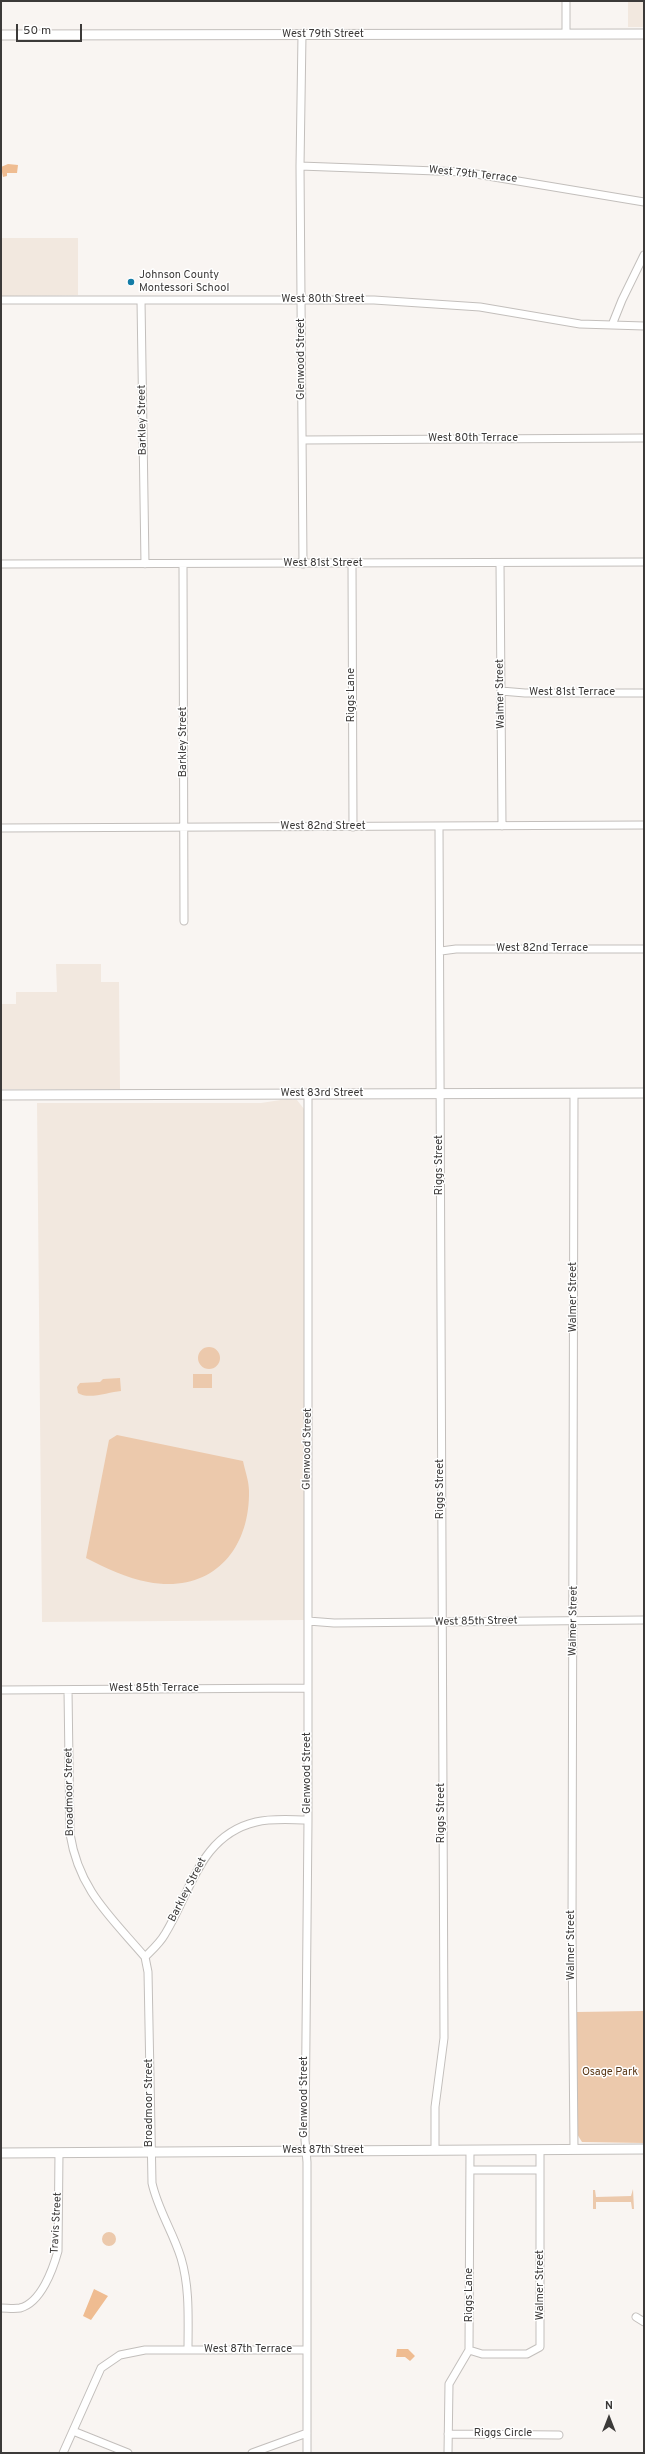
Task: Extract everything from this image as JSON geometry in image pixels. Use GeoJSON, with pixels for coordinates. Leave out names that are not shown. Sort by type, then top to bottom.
{"type":"FeatureCollection","features":[{"type":"Feature","properties":{"kind":"street"},"geometry":{"type":"LineString","coordinates":[[566,1],[566,34]]}},
{"type":"Feature","properties":{"kind":"street","name":"West 79th Street"},"geometry":{"type":"LineString","coordinates":[[1,35],[644,34]]}},
{"type":"Feature","properties":{"kind":"street","name":"Glenwood Street"},"geometry":{"type":"LineString","coordinates":[[302,35],[300,166],[303,564]]}},
{"type":"Feature","properties":{"kind":"street","name":"West 79th Terrace"},"geometry":{"type":"LineString","coordinates":[[300,166],[464,172],[644,202]]}},
{"type":"Feature","properties":{"kind":"street"},"geometry":{"type":"LineString","coordinates":[[612,325],[622,300],[644,255]]}},
{"type":"Feature","properties":{"kind":"street","name":"West 80th Street"},"geometry":{"type":"LineString","coordinates":[[1,300],[302,300],[437,303],[510,311],[580,324],[644,326]]}},
{"type":"Feature","properties":{"kind":"street","name":"Barkley Street"},"geometry":{"type":"LineString","coordinates":[[141,300],[145,564]]}},
{"type":"Feature","properties":{"kind":"street","name":"West 80th Terrace"},"geometry":{"type":"LineString","coordinates":[[303,440],[644,438]]}},
{"type":"Feature","properties":{"kind":"street","name":"West 81st Street"},"geometry":{"type":"LineString","coordinates":[[1,564],[644,562]]}},
{"type":"Feature","properties":{"kind":"street","name":"Walmer Street"},"geometry":{"type":"LineString","coordinates":[[500,563],[502,826]]}},
{"type":"Feature","properties":{"kind":"street","name":"Barkley Street"},"geometry":{"type":"LineString","coordinates":[[183,564],[184,921]]}},
{"type":"Feature","properties":{"kind":"street","name":"Riggs Lane"},"geometry":{"type":"LineString","coordinates":[[352,564],[353,827]]}},
{"type":"Feature","properties":{"kind":"street","name":"West 81st Terrace"},"geometry":{"type":"LineString","coordinates":[[501,691],[525,693],[644,693]]}},
{"type":"Feature","properties":{"kind":"street","name":"West 82nd Street"},"geometry":{"type":"LineString","coordinates":[[1,828],[644,825]]}},
{"type":"Feature","properties":{"kind":"street","name":"Riggs Street"},"geometry":{"type":"LineString","coordinates":[[435,2150],[436,2095],[442,2066],[444,2038],[441,1622],[441,951],[439,826]]}},
{"type":"Feature","properties":{"kind":"street","name":"West 82nd Terrace"},"geometry":{"type":"LineString","coordinates":[[441,951],[456,949],[644,948]]}},
{"type":"Feature","properties":{"kind":"street","name":"Glenwood Street"},"geometry":{"type":"LineString","coordinates":[[308,1093],[308,1820],[306,2151],[308,2453]]}},
{"type":"Feature","properties":{"kind":"street","name":"Walmer Street"},"geometry":{"type":"LineString","coordinates":[[574,1093],[575,1594],[572,1620],[574,2149]]}},
{"type":"Feature","properties":{"kind":"street","name":"West 83rd Street"},"geometry":{"type":"LineString","coordinates":[[1,1094],[644,1093]]}},
{"type":"Feature","properties":{"kind":"street","name":"West 85th Street"},"geometry":{"type":"LineString","coordinates":[[308,1621],[441,1622],[644,1620]]}},
{"type":"Feature","properties":{"kind":"street","name":"West 85th Terrace"},"geometry":{"type":"LineString","coordinates":[[1,1690],[307,1688]]}},
{"type":"Feature","properties":{"kind":"street","name":"Broadmoor Street"},"geometry":{"type":"LineString","coordinates":[[68,1690],[70,1834],[73,1853],[87,1887],[145,1957],[148,1978],[150,2152],[152,2183],[155,2198],[180,2256],[186,2276],[188,2350]]}},
{"type":"Feature","properties":{"kind":"street","name":"Barkley Street"},"geometry":{"type":"LineString","coordinates":[[145,1957],[165,1935],[197,1869],[209,1851],[220,1839],[234,1830],[258,1822],[308,1820]]}},
{"type":"Feature","properties":{"kind":"street","name":"West 87th Street"},"geometry":{"type":"LineString","coordinates":[[1,2153],[644,2149]]}},
{"type":"Feature","properties":{"kind":"street","name":"Riggs Lane"},"geometry":{"type":"LineString","coordinates":[[470,2150],[470,2350]]}},
{"type":"Feature","properties":{"kind":"street","name":"Walmer Street"},"geometry":{"type":"LineString","coordinates":[[470,2350],[482,2354],[527,2354],[540,2347],[540,2150]]}},
{"type":"Feature","properties":{"kind":"street","name":"Travis Street"},"geometry":{"type":"LineString","coordinates":[[1,2308],[20,2308],[28,2304],[41,2289],[54,2265],[58,2250],[59,2153]]}},
{"type":"Feature","properties":{"kind":"street"},"geometry":{"type":"LineString","coordinates":[[470,2170],[540,2170]]}},
{"type":"Feature","properties":{"kind":"street"},"geometry":{"type":"LineString","coordinates":[[636,2317],[644,2322]]}},
{"type":"Feature","properties":{"kind":"street"},"geometry":{"type":"LineString","coordinates":[[63,2453],[101,2368],[109,2361],[133,2351],[188,2350]]}},
{"type":"Feature","properties":{"kind":"street","name":"West 87th Terrace"},"geometry":{"type":"LineString","coordinates":[[188,2350],[308,2350]]}},
{"type":"Feature","properties":{"kind":"street"},"geometry":{"type":"LineString","coordinates":[[448,2453],[449,2384],[470,2350]]}},
{"type":"Feature","properties":{"kind":"street"},"geometry":{"type":"LineString","coordinates":[[73,2431],[128,2453]]}},
{"type":"Feature","properties":{"kind":"street"},"geometry":{"type":"LineString","coordinates":[[252,2453],[308,2433]]}},
{"type":"Feature","properties":{"kind":"street","name":"Riggs Circle"},"geometry":{"type":"LineString","coordinates":[[448,2434],[559,2435]]}},
{"type":"Feature","properties":{"kind":"shaded area"},"geometry":{"type":"Polygon","coordinates":[[[628,1],[644,1],[644,27],[628,27],[628,1]]]}},
{"type":"Feature","properties":{"kind":"shaded area"},"geometry":{"type":"Polygon","coordinates":[[[8,164],[18,165],[17,173],[7,173],[7,176],[3,177],[1,167],[8,164]]]}},
{"type":"Feature","properties":{"kind":"shaded area"},"geometry":{"type":"Polygon","coordinates":[[[1,238],[78,238],[78,295],[1,296],[1,238]]]}},
{"type":"Feature","properties":{"kind":"shaded area"},"geometry":{"type":"Polygon","coordinates":[[[56,964],[101,964],[101,982],[119,982],[120,1089],[1,1089],[1,1004],[16,1004],[16,992],[57,992],[56,964]]]}},
{"type":"Feature","properties":{"kind":"shaded area"},"geometry":{"type":"Polygon","coordinates":[[[287,1099],[297,1100],[304,1109],[304,1620],[42,1622],[37,1103],[261,1103],[287,1099]]]}},
{"type":"Feature","properties":{"kind":"shaded area"},"geometry":{"type":"Polygon","coordinates":[[[94,2289],[108,2296],[91,2320],[83,2316],[94,2289]]]}},
{"type":"Feature","properties":{"kind":"shaded area"},"geometry":{"type":"Polygon","coordinates":[[[397,2349],[408,2349],[415,2356],[410,2361],[405,2357],[396,2357],[397,2349]]]}},
{"type":"Feature","properties":{"kind":"green space"},"geometry":{"type":"Polygon","coordinates":[[[209,1347],[217,1350],[220,1358],[217,1366],[209,1369],[201,1366],[198,1358],[201,1350],[209,1347]]]}},
{"type":"Feature","properties":{"kind":"green space"},"geometry":{"type":"Polygon","coordinates":[[[193,1374],[212,1374],[212,1388],[193,1388],[193,1374]]]}},
{"type":"Feature","properties":{"kind":"green space"},"geometry":{"type":"Polygon","coordinates":[[[120,1378],[121,1391],[93,1396],[78,1393],[77,1387],[80,1383],[100,1382],[103,1379],[120,1378]]]}},
{"type":"Feature","properties":{"kind":"green space"},"geometry":{"type":"Polygon","coordinates":[[[117,1435],[243,1461],[248,1480],[248,1513],[242,1532],[234,1549],[222,1564],[208,1574],[190,1581],[170,1584],[140,1580],[109,1569],[86,1558],[109,1440],[117,1435]]]}},
{"type":"Feature","properties":{"kind":"green space","name":"Osage Park"},"geometry":{"type":"Polygon","coordinates":[[[644,2011],[644,2143],[582,2142],[577,2134],[576,2012],[644,2011]]]}},
{"type":"Feature","properties":{"kind":"green space"},"geometry":{"type":"Polygon","coordinates":[[[633,2189],[634,2209],[632,2209],[631,2202],[596,2202],[596,2209],[593,2209],[593,2190],[595,2190],[596,2197],[631,2196],[633,2189]]]}},
{"type":"Feature","properties":{"kind":"green space"},"geometry":{"type":"Polygon","coordinates":[[[109,2232],[114,2234],[116,2239],[114,2244],[109,2246],[104,2244],[102,2239],[104,2234],[109,2232]]]}},
{"type":"Feature","properties":{"kind":"place","name":"Johnson County Montessori School"},"geometry":{"type":"Point","coordinates":[131,282]}}]}
